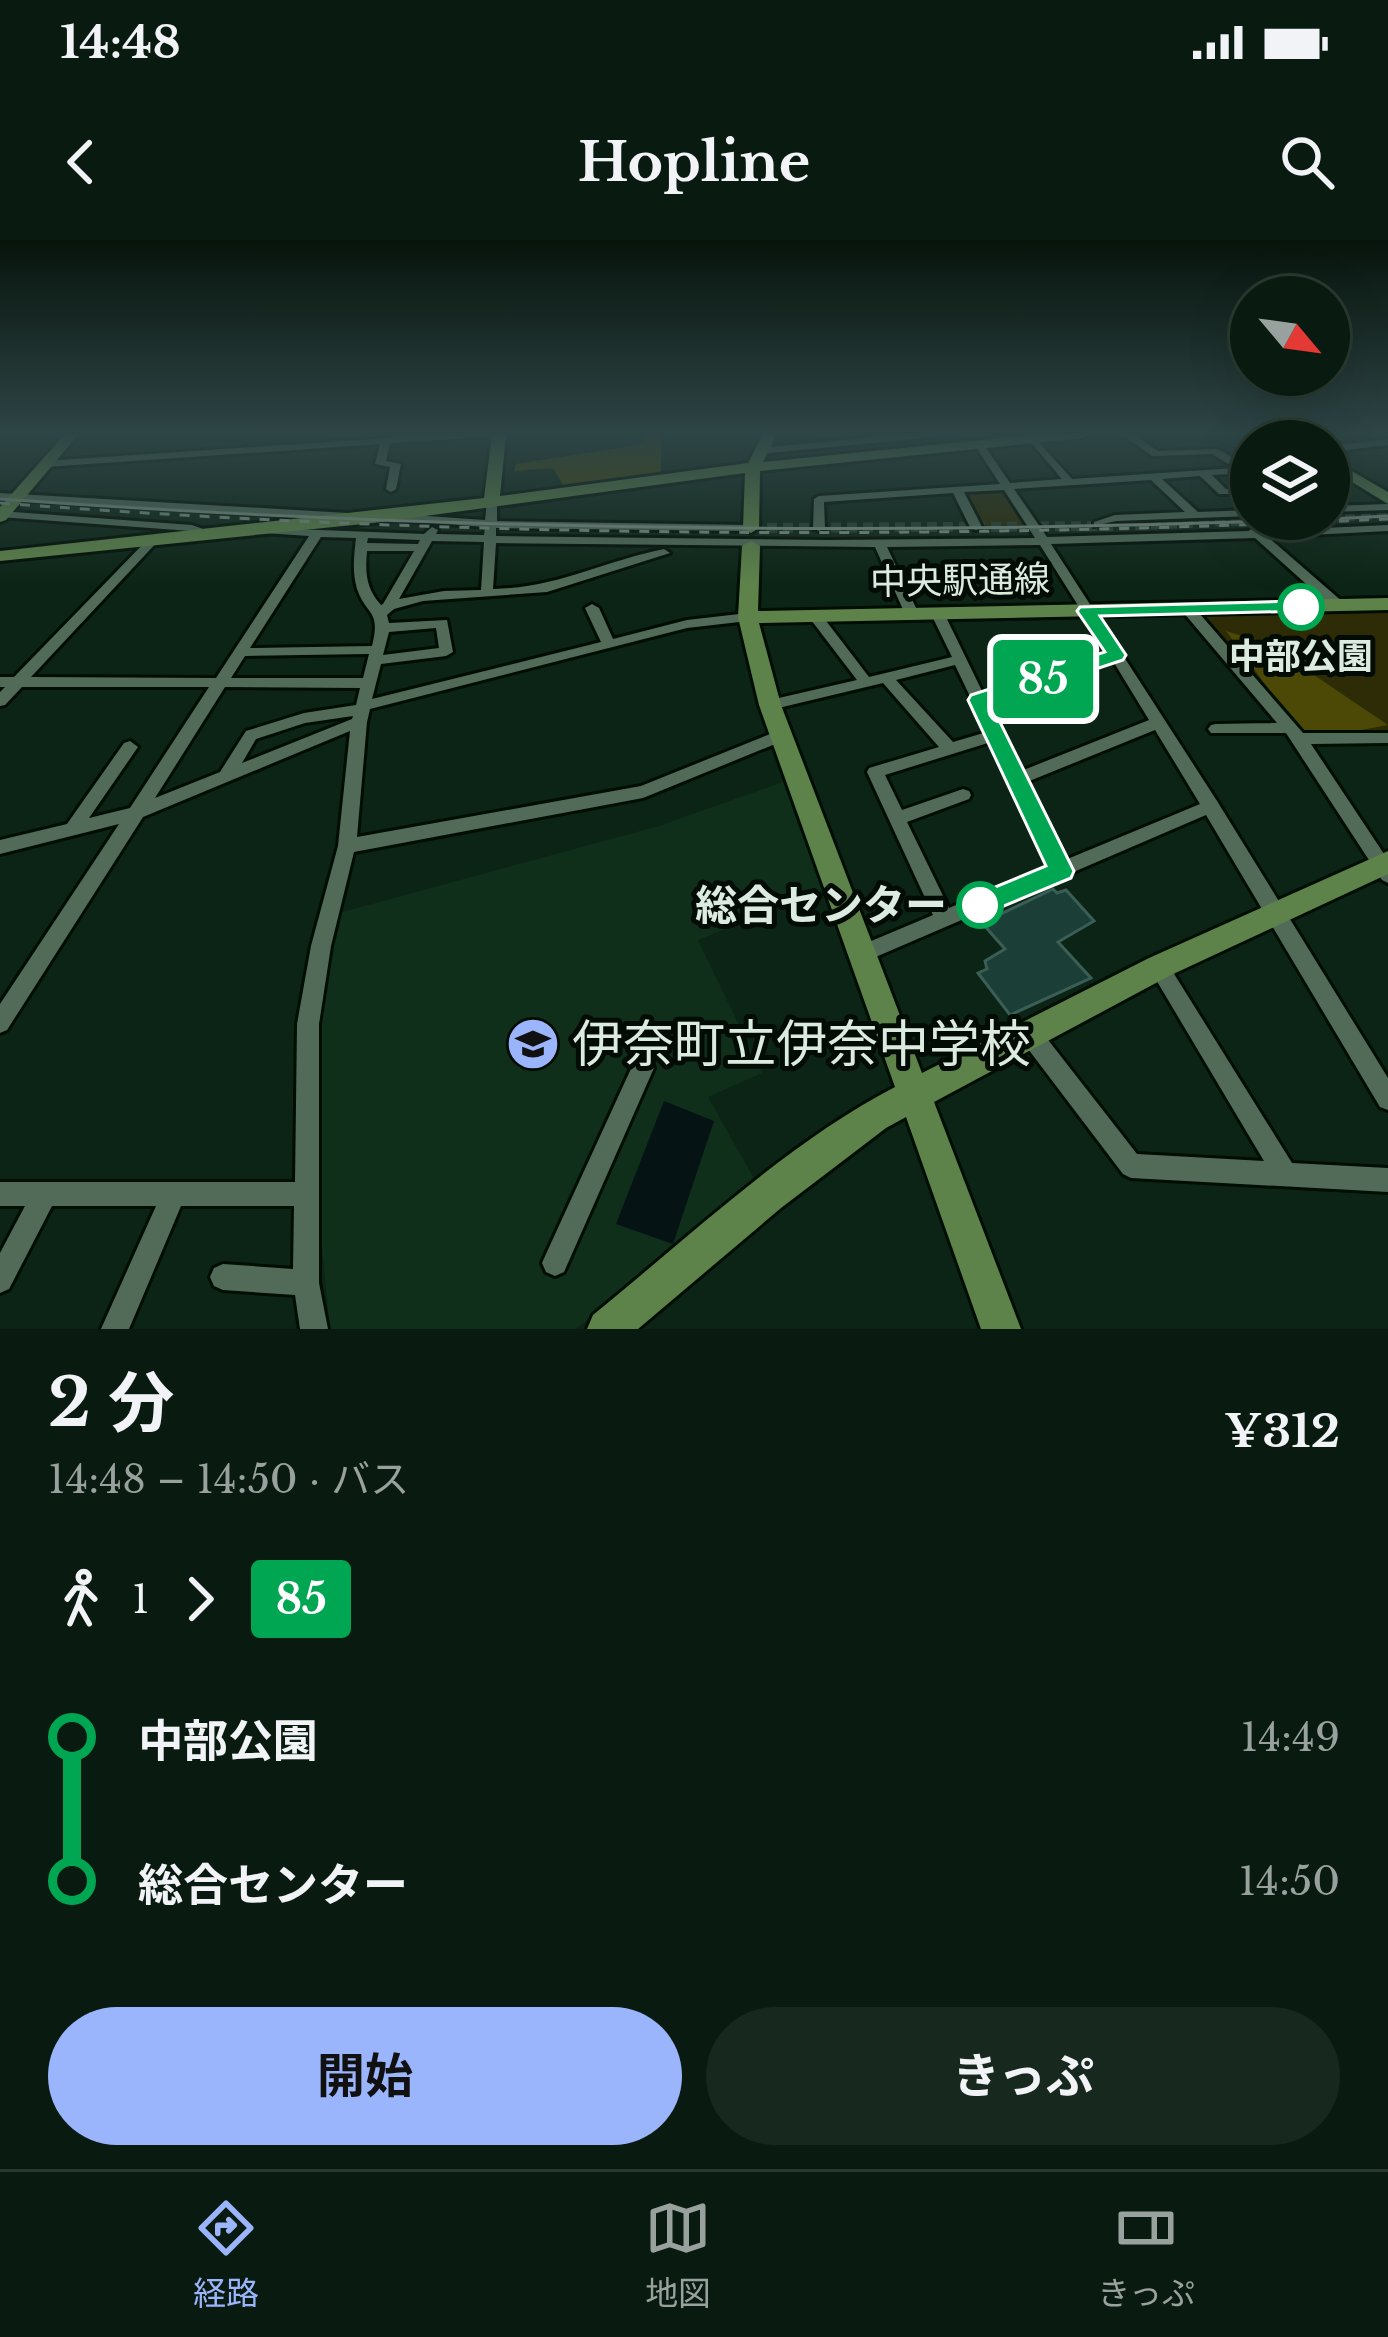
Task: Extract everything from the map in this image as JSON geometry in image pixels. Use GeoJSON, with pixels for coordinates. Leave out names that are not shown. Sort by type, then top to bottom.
{"type":"FeatureCollection","features":[{"type":"Feature","properties":{"kind":"street"},"geometry":{"type":"LineString","coordinates":[[4,508],[26,485]]}},
{"type":"Feature","properties":{"kind":"street"},"geometry":{"type":"LineString","coordinates":[[391,489],[392,485]]}},
{"type":"Feature","properties":{"kind":"street"},"geometry":{"type":"LineString","coordinates":[[487,590],[494,485]]}},
{"type":"Feature","properties":{"kind":"street"},"geometry":{"type":"LineString","coordinates":[[249,530],[441,515],[597,485]]}},
{"type":"Feature","properties":{"kind":"street"},"geometry":{"type":"LineString","coordinates":[[754,485],[748,617],[770,705],[1001,1329]]}},
{"type":"Feature","properties":{"kind":"street"},"geometry":{"type":"LineString","coordinates":[[819,528],[819,499],[896,488],[996,485]]}},
{"type":"Feature","properties":{"kind":"street"},"geometry":{"type":"LineString","coordinates":[[1007,485],[1160,722],[1388,1099]]}},
{"type":"Feature","properties":{"kind":"street"},"geometry":{"type":"LineString","coordinates":[[1169,485],[1196,516]]}},
{"type":"Feature","properties":{"kind":"street"},"geometry":{"type":"LineString","coordinates":[[1362,485],[1388,503]]}},
{"type":"Feature","properties":{"kind":"street"},"geometry":{"type":"LineString","coordinates":[[956,488],[976,527]]}},
{"type":"Feature","properties":{"kind":"street"},"geometry":{"type":"LineString","coordinates":[[4,508],[115,503],[377,517]]}},
{"type":"Feature","properties":{"kind":"street"},"geometry":{"type":"LineString","coordinates":[[93,520],[115,503]]}},
{"type":"Feature","properties":{"kind":"street"},"geometry":{"type":"LineString","coordinates":[[1350,507],[1388,503]]}},
{"type":"Feature","properties":{"kind":"street"},"geometry":{"type":"LineString","coordinates":[[4,508],[202,531],[317,533],[361,541],[424,542],[488,531],[882,550],[1270,546]]}},
{"type":"Feature","properties":{"kind":"street"},"geometry":{"type":"LineString","coordinates":[[0,556],[153,541],[202,531],[214,509]]}},
{"type":"Feature","properties":{"kind":"street"},"geometry":{"type":"LineString","coordinates":[[441,515],[488,531],[710,546]]}},
{"type":"Feature","properties":{"kind":"street"},"geometry":{"type":"LineString","coordinates":[[314,1329],[306,1282],[308,1024],[321,946],[347,846],[362,713],[383,615],[441,515]]}},
{"type":"Feature","properties":{"kind":"street"},"geometry":{"type":"LineString","coordinates":[[1098,524],[1115,518],[1230,517]]}},
{"type":"Feature","properties":{"kind":"street"},"geometry":{"type":"LineString","coordinates":[[0,1023],[130,815],[317,533]]}},
{"type":"Feature","properties":{"kind":"street"},"geometry":{"type":"LineString","coordinates":[[1350,535],[1387,535]]}},
{"type":"Feature","properties":{"kind":"street"},"geometry":{"type":"LineString","coordinates":[[1047,548],[1230,537]]}},
{"type":"Feature","properties":{"kind":"street"},"geometry":{"type":"LineString","coordinates":[[1263,540],[1339,606]]}},
{"type":"Feature","properties":{"kind":"street"},"geometry":{"type":"LineString","coordinates":[[0,701],[8,682],[153,541]]}},
{"type":"Feature","properties":{"kind":"street"},"geometry":{"type":"LineString","coordinates":[[242,652],[446,652],[442,623],[383,615],[367,597],[359,573],[361,541]]}},
{"type":"Feature","properties":{"kind":"street"},"geometry":{"type":"LineString","coordinates":[[383,615],[487,590],[542,589],[638,557],[751,543]]}},
{"type":"Feature","properties":{"kind":"street"},"geometry":{"type":"LineString","coordinates":[[882,550],[912,614]]}},
{"type":"Feature","properties":{"kind":"street","name":"中央駅通線"},"geometry":{"type":"LineString","coordinates":[[748,617],[1388,604]]}},
{"type":"Feature","properties":{"kind":"street"},"geometry":{"type":"LineString","coordinates":[[592,608],[609,645]]}},
{"type":"Feature","properties":{"kind":"street"},"geometry":{"type":"LineString","coordinates":[[607,1329],[823,1152],[913,1094],[1159,967],[1385,867],[1294,734],[1188,609]]}},
{"type":"Feature","properties":{"kind":"street"},"geometry":{"type":"LineString","coordinates":[[938,614],[1061,871]]}},
{"type":"Feature","properties":{"kind":"street"},"geometry":{"type":"LineString","coordinates":[[815,616],[866,682]]}},
{"type":"Feature","properties":{"kind":"street"},"geometry":{"type":"LineString","coordinates":[[0,848],[130,815],[362,713],[609,645],[710,620],[748,617]]}},
{"type":"Feature","properties":{"kind":"street"},"geometry":{"type":"LineString","coordinates":[[979,700],[1116,655]]}},
{"type":"Feature","properties":{"kind":"street"},"geometry":{"type":"LineString","coordinates":[[770,705],[959,660]]}},
{"type":"Feature","properties":{"kind":"street"},"geometry":{"type":"LineString","coordinates":[[886,677],[950,749]]}},
{"type":"Feature","properties":{"kind":"street"},"geometry":{"type":"LineString","coordinates":[[8,682],[370,683]]}},
{"type":"Feature","properties":{"kind":"street"},"geometry":{"type":"LineString","coordinates":[[226,775],[251,735],[304,718],[362,713]]}},
{"type":"Feature","properties":{"kind":"street"},"geometry":{"type":"LineString","coordinates":[[1017,779],[1160,722]]}},
{"type":"Feature","properties":{"kind":"street"},"geometry":{"type":"LineString","coordinates":[[1216,729],[1388,738]]}},
{"type":"Feature","properties":{"kind":"street"},"geometry":{"type":"LineString","coordinates":[[945,920],[875,772],[996,735]]}},
{"type":"Feature","properties":{"kind":"street"},"geometry":{"type":"LineString","coordinates":[[347,846],[643,792],[780,736]]}},
{"type":"Feature","properties":{"kind":"street"},"geometry":{"type":"LineString","coordinates":[[74,827],[130,747]]}},
{"type":"Feature","properties":{"kind":"street"},"geometry":{"type":"LineString","coordinates":[[897,819],[963,795]]}},
{"type":"Feature","properties":{"kind":"street"},"geometry":{"type":"LineString","coordinates":[[863,953],[1211,806]]}},
{"type":"Feature","properties":{"kind":"street"},"geometry":{"type":"LineString","coordinates":[[1159,967],[1285,1173]]}},
{"type":"Feature","properties":{"kind":"street"},"geometry":{"type":"LineString","coordinates":[[1030,1034],[1131,1166],[1388,1180]]}},
{"type":"Feature","properties":{"kind":"street"},"geometry":{"type":"LineString","coordinates":[[555,1263],[643,1068]]}},
{"type":"Feature","properties":{"kind":"street"},"geometry":{"type":"LineString","coordinates":[[0,1194],[307,1195]]}},
{"type":"Feature","properties":{"kind":"street"},"geometry":{"type":"LineString","coordinates":[[0,1280],[45,1194]]}},
{"type":"Feature","properties":{"kind":"street"},"geometry":{"type":"LineString","coordinates":[[115,1329],[175,1194]]}},
{"type":"Feature","properties":{"kind":"street"},"geometry":{"type":"LineString","coordinates":[[223,1277],[306,1282]]}},
{"type":"Feature","properties":{"kind":"shaded area"},"geometry":{"type":"Polygon","coordinates":[[[1004,487],[1032,525],[981,526],[959,489],[1004,487]]]}},
{"type":"Feature","properties":{"kind":"shaded area","name":"中部公園"},"geometry":{"type":"Polygon","coordinates":[[[1388,610],[1388,734],[1302,736],[1197,611],[1388,610]]]}},
{"type":"Feature","properties":{"kind":"shaded area"},"geometry":{"type":"Polygon","coordinates":[[[1226,631],[1268,644],[1388,725],[1350,732],[1299,730],[1226,631]]]}},
{"type":"Feature","properties":{"kind":"shaded area","name":"伊奈町立伊奈中学校"},"geometry":{"type":"Polygon","coordinates":[[[783,782],[823,890],[698,940],[762,1073],[708,1097],[756,1182],[576,1329],[330,1329],[312,1146],[318,1016],[339,913],[659,826],[783,782]]]}},
{"type":"Feature","properties":{"kind":"shaded area"},"geometry":{"type":"Polygon","coordinates":[[[664,1101],[714,1121],[673,1244],[616,1224],[664,1101]]]}},
{"type":"Feature","properties":{"kind":"building"},"geometry":{"type":"Polygon","coordinates":[[[1053,889],[1057,893],[1066,890],[1094,921],[1058,942],[1091,978],[1010,1015],[978,973],[987,969],[985,961],[1005,949],[982,923],[1053,889]]]}},
{"type":"Feature","properties":{"kind":"tunnel"},"geometry":{"type":"LineString","coordinates":[[1350,516],[1388,514]]}},
{"type":"Feature","properties":{"kind":"tunnel"},"geometry":{"type":"LineString","coordinates":[[751,528],[1230,521]]}},
{"type":"Feature","properties":{"kind":"tram line"},"geometry":{"type":"LineString","coordinates":[[0,499],[498,524],[830,529],[1230,522]]}},
{"type":"Feature","properties":{"kind":"tram line"},"geometry":{"type":"LineString","coordinates":[[1350,518],[1388,516]]}},
{"type":"Feature","properties":{"kind":"railway"},"geometry":{"type":"LineString","coordinates":[[0,503],[347,523],[694,532],[1040,530],[1388,519]]}},
{"type":"Feature","properties":{"kind":"bus line","name":"85"},"geometry":{"type":"LineString","coordinates":[[980,905],[1061,871],[979,700],[1116,655],[1087,611],[1301,607]]}},
{"type":"Feature","properties":{"kind":"place","name":"中部公園"},"geometry":{"type":"Point","coordinates":[1301,607]}},
{"type":"Feature","properties":{"kind":"place","name":"総合センター"},"geometry":{"type":"Point","coordinates":[980,905]}},
{"type":"Feature","properties":{"kind":"place","name":"伊奈町立伊奈中学校"},"geometry":{"type":"Point","coordinates":[533,1044]}}]}
